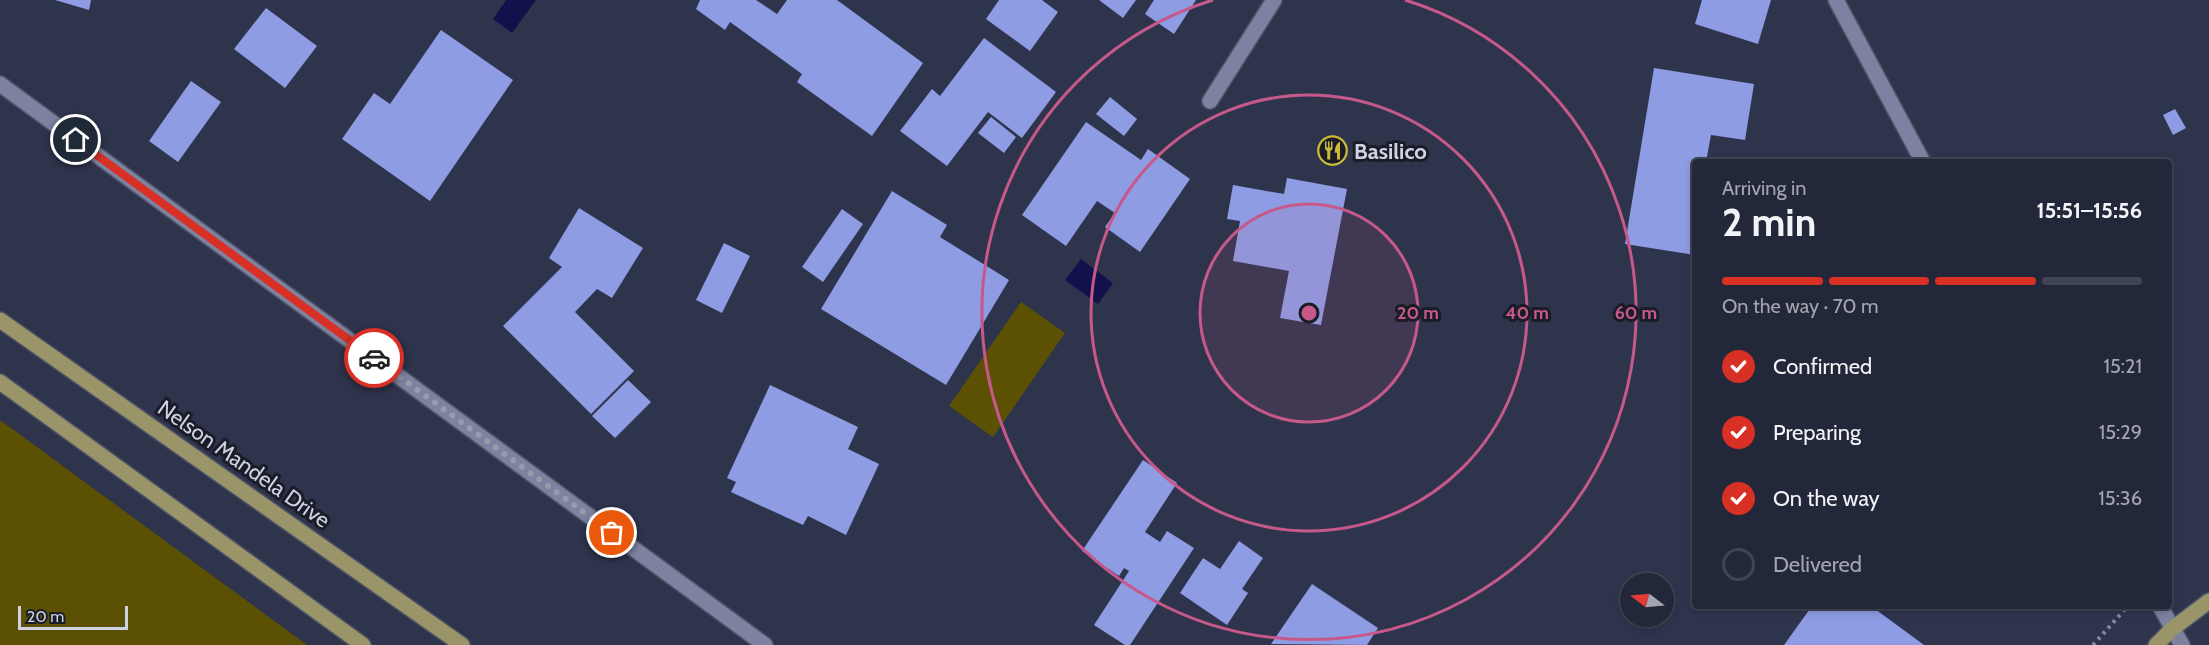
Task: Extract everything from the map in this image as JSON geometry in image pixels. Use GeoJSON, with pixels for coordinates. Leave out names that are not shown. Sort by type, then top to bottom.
{"type":"FeatureCollection","features":[{"type":"Feature","properties":{"kind":"main road","name":"Nelson Mandela Drive"},"geometry":{"type":"LineString","coordinates":[[0,320],[462,645]]}},
{"type":"Feature","properties":{"kind":"main road"},"geometry":{"type":"LineString","coordinates":[[0,382],[363,645]]}},
{"type":"Feature","properties":{"kind":"main road"},"geometry":{"type":"LineString","coordinates":[[2156,645],[2172,629],[2209,601]]}},
{"type":"Feature","properties":{"kind":"street"},"geometry":{"type":"LineString","coordinates":[[1210,101],[1274,0]]}},
{"type":"Feature","properties":{"kind":"street"},"geometry":{"type":"LineString","coordinates":[[1836,0],[1921,159]]}},
{"type":"Feature","properties":{"kind":"street"},"geometry":{"type":"LineString","coordinates":[[0,84],[765,645]]}},
{"type":"Feature","properties":{"kind":"street"},"geometry":{"type":"LineString","coordinates":[[2162,609],[2182,645]]}},
{"type":"Feature","properties":{"kind":"path"},"geometry":{"type":"LineString","coordinates":[[2093,645],[2125,609]]}},
{"type":"Feature","properties":{"kind":"shaded area"},"geometry":{"type":"Polygon","coordinates":[[[506,0],[536,0],[512,33],[493,19],[506,0]]]}},
{"type":"Feature","properties":{"kind":"shaded area"},"geometry":{"type":"Polygon","coordinates":[[[1081,259],[1113,283],[1098,304],[1065,280],[1081,259]]]}},
{"type":"Feature","properties":{"kind":"shaded area"},"geometry":{"type":"Polygon","coordinates":[[[1021,302],[1065,333],[993,437],[949,406],[1021,302]]]}},
{"type":"Feature","properties":{"kind":"shaded area"},"geometry":{"type":"Polygon","coordinates":[[[0,420],[307,645],[0,645],[0,420]]]}},
{"type":"Feature","properties":{"kind":"building"},"geometry":{"type":"Polygon","coordinates":[[[55,0],[91,0],[89,10],[55,0]]]}},
{"type":"Feature","properties":{"kind":"building"},"geometry":{"type":"Polygon","coordinates":[[[700,0],[756,0],[777,14],[787,0],[837,0],[923,63],[872,136],[797,82],[802,74],[730,22],[725,30],[696,9],[700,0]]]}},
{"type":"Feature","properties":{"kind":"building"},"geometry":{"type":"Polygon","coordinates":[[[999,0],[1042,0],[1058,12],[1030,51],[986,19],[999,0]]]}},
{"type":"Feature","properties":{"kind":"building"},"geometry":{"type":"Polygon","coordinates":[[[1099,0],[1136,0],[1123,18],[1099,0]]]}},
{"type":"Feature","properties":{"kind":"building"},"geometry":{"type":"Polygon","coordinates":[[[1154,0],[1196,0],[1174,34],[1145,14],[1154,0]]]}},
{"type":"Feature","properties":{"kind":"building"},"geometry":{"type":"Polygon","coordinates":[[[1702,0],[1771,0],[1758,44],[1695,24],[1702,0]]]}},
{"type":"Feature","properties":{"kind":"building"},"geometry":{"type":"Polygon","coordinates":[[[266,8],[317,46],[285,88],[234,49],[266,8]]]}},
{"type":"Feature","properties":{"kind":"building"},"geometry":{"type":"Polygon","coordinates":[[[441,30],[513,80],[430,201],[342,139],[374,93],[390,104],[441,30]]]}},
{"type":"Feature","properties":{"kind":"building"},"geometry":{"type":"Polygon","coordinates":[[[984,38],[1056,92],[1022,138],[988,112],[947,166],[900,131],[932,89],[940,96],[984,38]]]}},
{"type":"Feature","properties":{"kind":"building"},"geometry":{"type":"Polygon","coordinates":[[[1654,68],[1754,84],[1745,140],[1711,135],[1707,159],[1692,159],[1692,255],[1625,244],[1654,68]]]}},
{"type":"Feature","properties":{"kind":"building"},"geometry":{"type":"Polygon","coordinates":[[[191,81],[221,102],[178,162],[149,141],[191,81]]]}},
{"type":"Feature","properties":{"kind":"building"},"geometry":{"type":"Polygon","coordinates":[[[1110,97],[1137,119],[1124,136],[1096,114],[1110,97]]]}},
{"type":"Feature","properties":{"kind":"building"},"geometry":{"type":"Polygon","coordinates":[[[2175,109],[2186,128],[2173,135],[2163,115],[2175,109]]]}},
{"type":"Feature","properties":{"kind":"building"},"geometry":{"type":"Polygon","coordinates":[[[991,117],[1016,137],[1004,153],[978,133],[991,117]]]}},
{"type":"Feature","properties":{"kind":"building"},"geometry":{"type":"Polygon","coordinates":[[[1086,122],[1141,160],[1148,149],[1190,179],[1140,252],[1105,227],[1115,213],[1097,201],[1066,246],[1022,215],[1086,122]]]}},
{"type":"Feature","properties":{"kind":"building"},"geometry":{"type":"Polygon","coordinates":[[[1287,178],[1347,189],[1321,325],[1280,318],[1289,271],[1233,261],[1240,221],[1227,219],[1233,185],[1284,194],[1287,178]]]}},
{"type":"Feature","properties":{"kind":"building"},"geometry":{"type":"Polygon","coordinates":[[[892,191],[947,225],[940,237],[1009,280],[946,385],[821,309],[892,191]]]}},
{"type":"Feature","properties":{"kind":"building"},"geometry":{"type":"Polygon","coordinates":[[[579,208],[643,248],[612,298],[597,289],[575,312],[634,371],[591,414],[503,326],[562,267],[549,258],[579,208]]]}},
{"type":"Feature","properties":{"kind":"building"},"geometry":{"type":"Polygon","coordinates":[[[842,209],[863,224],[823,282],[802,267],[842,209]]]}},
{"type":"Feature","properties":{"kind":"building"},"geometry":{"type":"Polygon","coordinates":[[[724,243],[750,256],[722,313],[696,300],[724,243]]]}},
{"type":"Feature","properties":{"kind":"building"},"geometry":{"type":"Polygon","coordinates":[[[628,380],[651,402],[615,438],[592,416],[628,380]]]}},
{"type":"Feature","properties":{"kind":"building"},"geometry":{"type":"Polygon","coordinates":[[[770,385],[858,427],[848,449],[879,464],[846,535],[808,516],[803,525],[731,492],[736,482],[727,478],[770,385]]]}},
{"type":"Feature","properties":{"kind":"building"},"geometry":{"type":"Polygon","coordinates":[[[1143,460],[1177,483],[1145,532],[1160,542],[1167,531],[1194,548],[1130,645],[1125,645],[1094,625],[1129,571],[1124,568],[1119,576],[1082,551],[1143,460]]]}},
{"type":"Feature","properties":{"kind":"building"},"geometry":{"type":"Polygon","coordinates":[[[1239,541],[1263,558],[1242,589],[1248,593],[1227,625],[1180,593],[1203,558],[1220,569],[1239,541]]]}},
{"type":"Feature","properties":{"kind":"building"},"geometry":{"type":"Polygon","coordinates":[[[1312,584],[1378,628],[1367,645],[1271,644],[1312,584]]]}},
{"type":"Feature","properties":{"kind":"building"},"geometry":{"type":"Polygon","coordinates":[[[1810,609],[1875,609],[1924,645],[1784,645],[1810,609]]]}},
{"type":"Feature","properties":{"kind":"way so far"},"geometry":{"type":"LineString","coordinates":[[374,358],[612,533]]}},
{"type":"Feature","properties":{"kind":"place","name":"Basilico"},"geometry":{"type":"Point","coordinates":[1333,151]}},
{"type":"Feature","properties":{"kind":"route"},"geometry":{"type":"LineString","coordinates":[[76,140],[374,358]]}}]}
